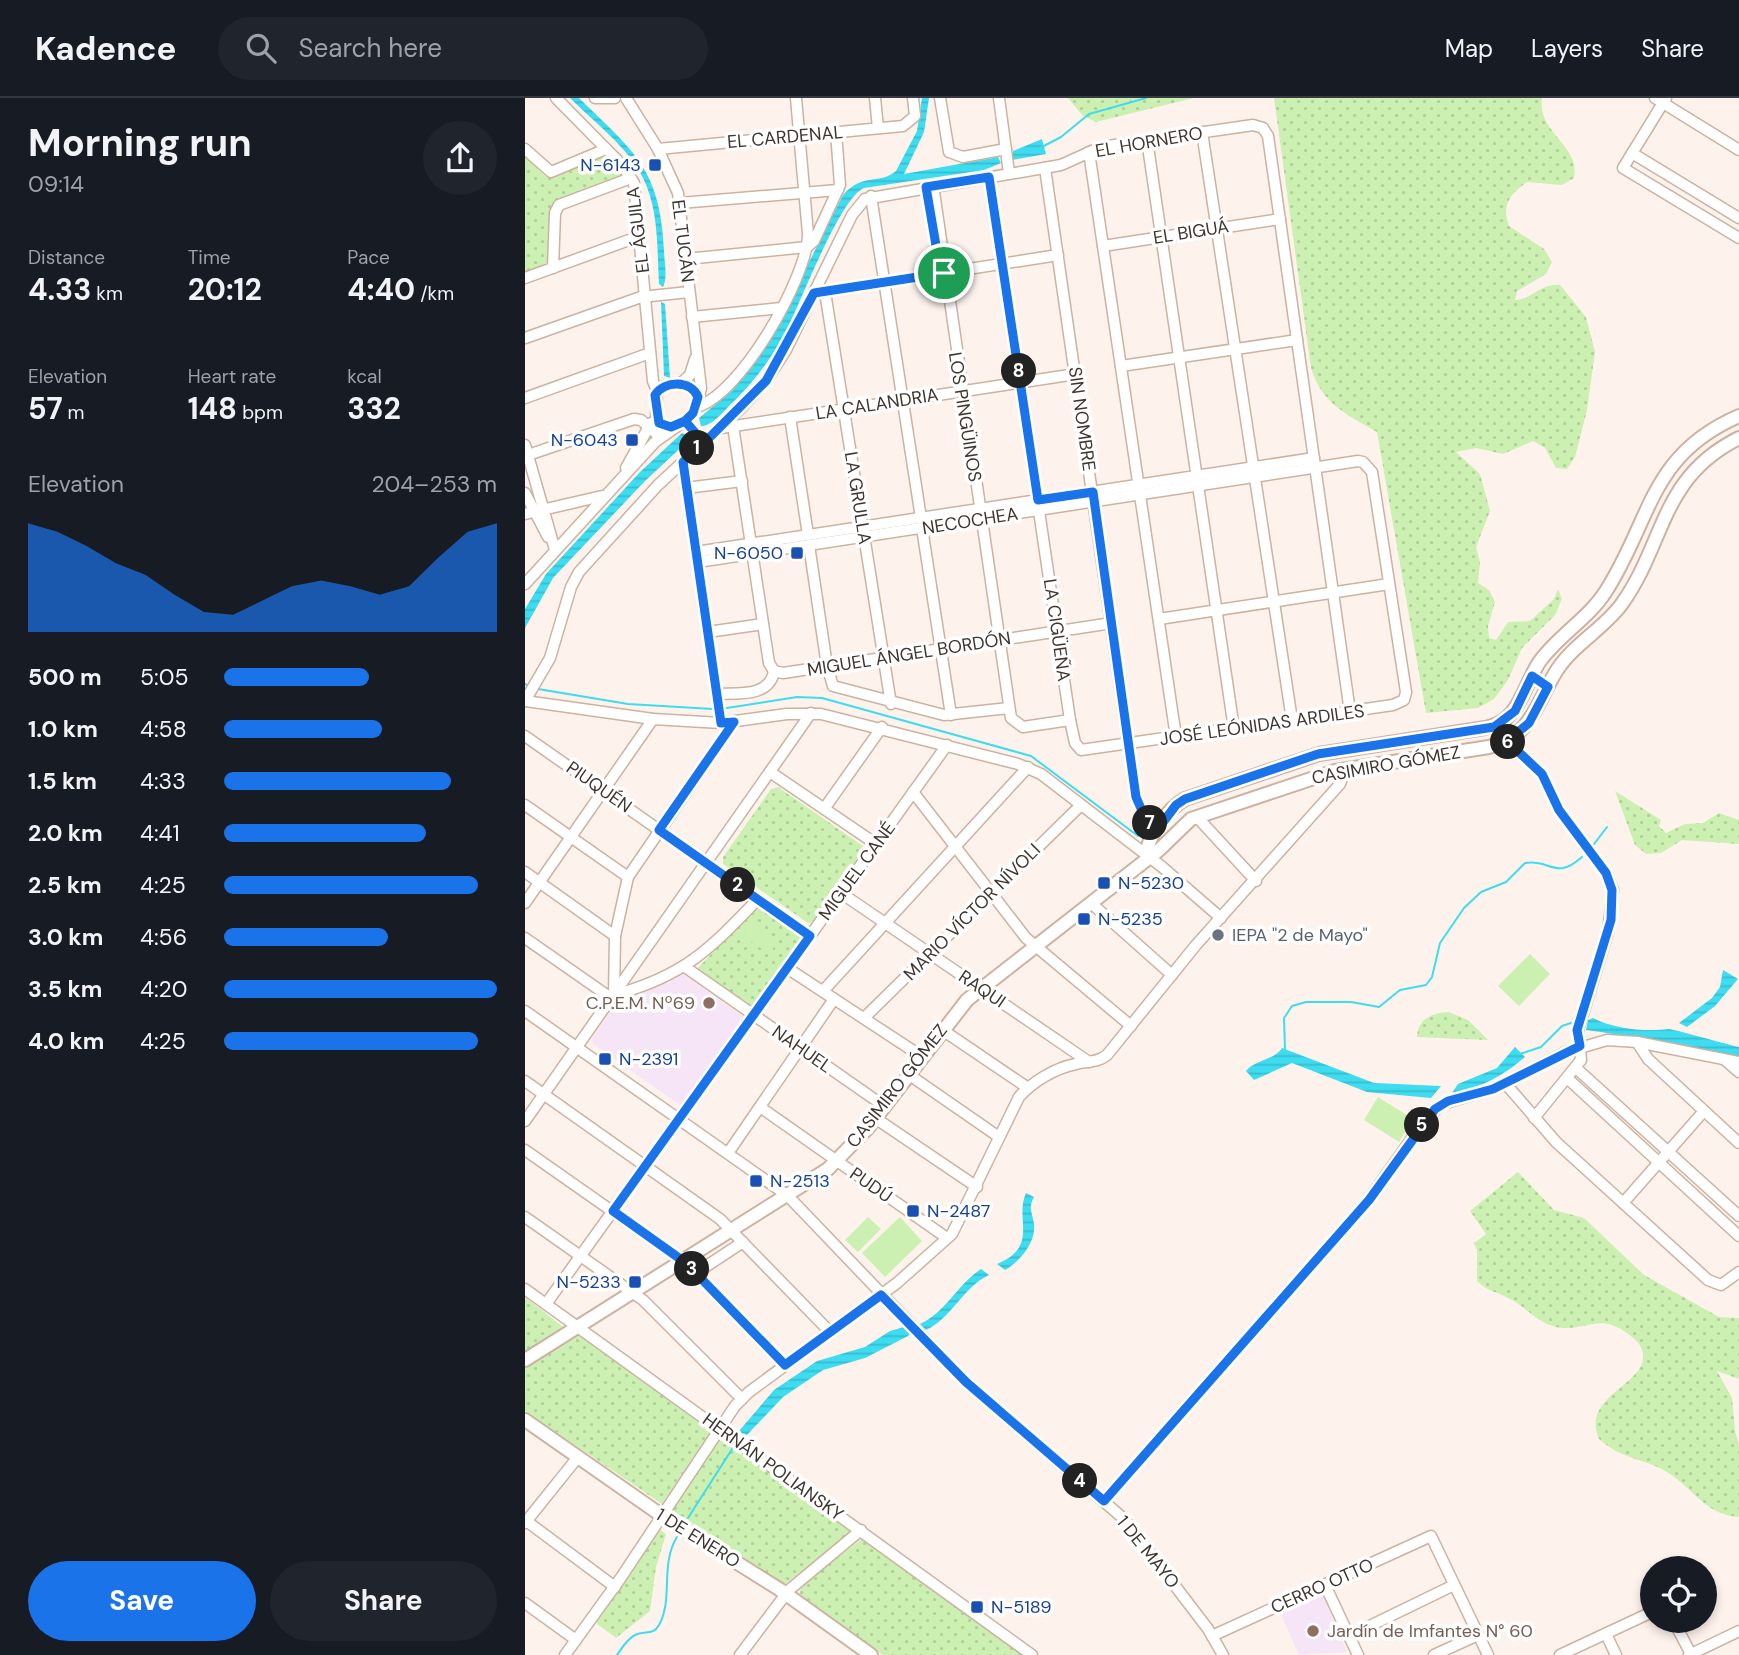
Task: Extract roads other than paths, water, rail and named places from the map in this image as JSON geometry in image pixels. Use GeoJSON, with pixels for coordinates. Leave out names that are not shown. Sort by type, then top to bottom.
{"type":"FeatureCollection","features":[{"type":"Feature","properties":{"kind":"main road","name":"CASIMIRO GÓMEZ"},"geometry":{"type":"LineString","coordinates":[[1147,857],[1146,847],[1176,805],[1185,799],[1308,757],[1494,727],[1515,711],[1532,676],[1550,649],[1605,592],[1652,495],[1669,469],[1698,440],[1739,416]]}},
{"type":"Feature","properties":{"kind":"main road","name":"CASIMIRO GÓMEZ"},"geometry":{"type":"LineString","coordinates":[[525,1360],[788,1196],[838,1161],[876,1118],[941,1029],[981,988],[1159,850],[1186,823],[1196,817],[1345,769],[1489,747],[1507,741],[1529,723],[1563,662],[1623,602],[1671,502],[1684,482],[1709,456],[1739,438]]}},
{"type":"Feature","properties":{"kind":"main road"},"geometry":{"type":"LineString","coordinates":[[1532,676],[1548,687]]}},
{"type":"Feature","properties":{"kind":"main road"},"geometry":{"type":"LineString","coordinates":[[1341,750],[1345,769]]}},
{"type":"Feature","properties":{"kind":"main road","name":"1 DE ENERO"},"geometry":{"type":"LineString","coordinates":[[525,1420],[661,1515],[785,1594],[871,1655]]}},
{"type":"Feature","properties":{"kind":"street","name":"EL ÁGUILA"},"geometry":{"type":"LineString","coordinates":[[556,98],[631,178],[636,194],[656,391]]}},
{"type":"Feature","properties":{"kind":"street"},"geometry":{"type":"LineString","coordinates":[[595,98],[615,98]]}},
{"type":"Feature","properties":{"kind":"street","name":"EL TUCÁN"},"geometry":{"type":"LineString","coordinates":[[626,98],[657,149],[680,203],[695,355],[701,380],[697,402]]}},
{"type":"Feature","properties":{"kind":"street"},"geometry":{"type":"LineString","coordinates":[[796,98],[807,247]]}},
{"type":"Feature","properties":{"kind":"street"},"geometry":{"type":"LineString","coordinates":[[875,98],[878,128]]}},
{"type":"Feature","properties":{"kind":"street","name":"EL CARDENAL"},"geometry":{"type":"LineString","coordinates":[[657,149],[903,126],[912,121],[915,113],[913,98]]}},
{"type":"Feature","properties":{"kind":"street"},"geometry":{"type":"LineString","coordinates":[[940,98],[946,145],[952,155],[963,157],[1006,149]]}},
{"type":"Feature","properties":{"kind":"street"},"geometry":{"type":"LineString","coordinates":[[999,98],[1009,173]]}},
{"type":"Feature","properties":{"kind":"street"},"geometry":{"type":"LineString","coordinates":[[1739,149],[1661,100],[1623,168],[1739,238]]}},
{"type":"Feature","properties":{"kind":"street","name":"EL HORNERO"},"geometry":{"type":"LineString","coordinates":[[871,196],[1045,168],[1069,163],[1089,152],[1147,140],[1254,125],[1263,128],[1268,136],[1280,219]]}},
{"type":"Feature","properties":{"kind":"street"},"geometry":{"type":"LineString","coordinates":[[525,584],[602,496],[660,437],[680,424],[697,402],[713,400],[744,369],[781,307],[807,247],[814,241],[838,190],[841,179],[835,132]]}},
{"type":"Feature","properties":{"kind":"street"},"geometry":{"type":"LineString","coordinates":[[1202,132],[1292,720]]}},
{"type":"Feature","properties":{"kind":"street"},"geometry":{"type":"LineString","coordinates":[[1147,140],[1234,729]]}},
{"type":"Feature","properties":{"kind":"street"},"geometry":{"type":"LineString","coordinates":[[525,149],[551,172],[606,149]]}},
{"type":"Feature","properties":{"kind":"street"},"geometry":{"type":"LineString","coordinates":[[1089,152],[1176,737]]}},
{"type":"Feature","properties":{"kind":"street"},"geometry":{"type":"LineString","coordinates":[[1632,153],[1739,218]]}},
{"type":"Feature","properties":{"kind":"street","name":"SIN NOMBRE"},"geometry":{"type":"LineString","coordinates":[[1045,168],[1138,805],[1146,820],[1158,829]]}},
{"type":"Feature","properties":{"kind":"street","name":"LA CIGÜEÑA"},"geometry":{"type":"LineString","coordinates":[[989,177],[1070,719],[1078,748]]}},
{"type":"Feature","properties":{"kind":"street"},"geometry":{"type":"LineString","coordinates":[[552,268],[557,207],[631,178]]}},
{"type":"Feature","properties":{"kind":"street","name":"LOS PINGÜINOS"},"geometry":{"type":"LineString","coordinates":[[930,186],[939,263],[944,273],[1009,708],[1016,725],[1023,727],[1070,719]]}},
{"type":"Feature","properties":{"kind":"street"},"geometry":{"type":"LineString","coordinates":[[680,203],[838,190]]}},
{"type":"Feature","properties":{"kind":"street"},"geometry":{"type":"LineString","coordinates":[[871,196],[951,715]]}},
{"type":"Feature","properties":{"kind":"street"},"geometry":{"type":"LineString","coordinates":[[871,196],[856,209],[766,381],[658,485],[574,579],[556,644],[525,701],[653,719],[721,723],[811,713],[882,727],[1028,767],[1147,857],[1221,918]]}},
{"type":"Feature","properties":{"kind":"street"},"geometry":{"type":"LineString","coordinates":[[1280,219],[1350,712]]}},
{"type":"Feature","properties":{"kind":"street","name":"EL BIGUÁ"},"geometry":{"type":"LineString","coordinates":[[1103,246],[1280,219]]}},
{"type":"Feature","properties":{"kind":"street"},"geometry":{"type":"LineString","coordinates":[[525,278],[639,236]]}},
{"type":"Feature","properties":{"kind":"street"},"geometry":{"type":"LineString","coordinates":[[686,259],[807,247]]}},
{"type":"Feature","properties":{"kind":"street"},"geometry":{"type":"LineString","coordinates":[[814,293],[1058,255]]}},
{"type":"Feature","properties":{"kind":"street"},"geometry":{"type":"LineString","coordinates":[[525,338],[645,296],[689,292]]}},
{"type":"Feature","properties":{"kind":"street","name":"LA GRULLA"},"geometry":{"type":"LineString","coordinates":[[825,292],[891,704]]}},
{"type":"Feature","properties":{"kind":"street"},"geometry":{"type":"LineString","coordinates":[[692,317],[781,307]]}},
{"type":"Feature","properties":{"kind":"street"},"geometry":{"type":"LineString","coordinates":[[1121,366],[1297,340]]}},
{"type":"Feature","properties":{"kind":"street"},"geometry":{"type":"LineString","coordinates":[[525,398],[650,352]]}},
{"type":"Feature","properties":{"kind":"street"},"geometry":{"type":"LineString","coordinates":[[680,384],[692,371],[695,355]]}},
{"type":"Feature","properties":{"kind":"street","name":"LA CALANDRIA"},"geometry":{"type":"LineString","coordinates":[[720,428],[1076,374]]}},
{"type":"Feature","properties":{"kind":"street"},"geometry":{"type":"LineString","coordinates":[[619,481],[655,413],[656,391],[665,386],[680,384],[693,388],[697,402]]}},
{"type":"Feature","properties":{"kind":"street"},"geometry":{"type":"LineString","coordinates":[[655,413],[662,425],[680,424],[704,443]]}},
{"type":"Feature","properties":{"kind":"street"},"geometry":{"type":"LineString","coordinates":[[790,417],[827,666],[833,686],[891,704],[951,715],[1009,708]]}},
{"type":"Feature","properties":{"kind":"street"},"geometry":{"type":"LineString","coordinates":[[535,512],[526,452],[634,419],[649,426],[660,437]]}},
{"type":"Feature","properties":{"kind":"street"},"geometry":{"type":"LineString","coordinates":[[717,694],[761,690],[771,683],[774,671],[769,663],[733,426]]}},
{"type":"Feature","properties":{"kind":"street","name":"NECOCHEA"},"geometry":{"type":"LineString","coordinates":[[697,557],[1314,464],[1358,461],[1367,464],[1372,472],[1389,584]]}},
{"type":"Feature","properties":{"kind":"street"},"geometry":{"type":"LineString","coordinates":[[683,462],[721,723]]}},
{"type":"Feature","properties":{"kind":"street"},"geometry":{"type":"LineString","coordinates":[[686,488],[741,481]]}},
{"type":"Feature","properties":{"kind":"street"},"geometry":{"type":"LineString","coordinates":[[525,493],[555,550]]}},
{"type":"Feature","properties":{"kind":"street"},"geometry":{"type":"LineString","coordinates":[[535,512],[602,496]]}},
{"type":"Feature","properties":{"kind":"street"},"geometry":{"type":"LineString","coordinates":[[1159,620],[1389,584]]}},
{"type":"Feature","properties":{"kind":"street","name":"JOSÉ LEÓNIDAS ARDILES"},"geometry":{"type":"LineString","coordinates":[[1078,748],[1088,751],[1398,705],[1404,700],[1406,692],[1389,584]]}},
{"type":"Feature","properties":{"kind":"street","name":"MIGUEL ÁNGEL BORDÓN"},"geometry":{"type":"LineString","coordinates":[[774,671],[783,673],[1112,623]]}},
{"type":"Feature","properties":{"kind":"street"},"geometry":{"type":"LineString","coordinates":[[708,632],[763,624]]}},
{"type":"Feature","properties":{"kind":"street"},"geometry":{"type":"LineString","coordinates":[[525,1121],[811,713]]}},
{"type":"Feature","properties":{"kind":"street"},"geometry":{"type":"LineString","coordinates":[[525,903],[653,719]]}},
{"type":"Feature","properties":{"kind":"street"},"geometry":{"type":"LineString","coordinates":[[612,997],[615,936],[628,877],[734,722]]}},
{"type":"Feature","properties":{"kind":"street"},"geometry":{"type":"LineString","coordinates":[[824,808],[882,727]]}},
{"type":"Feature","properties":{"kind":"street","name":"PIUQUÉN"},"geometry":{"type":"LineString","coordinates":[[525,736],[810,936]]}},
{"type":"Feature","properties":{"kind":"street"},"geometry":{"type":"LineString","coordinates":[[1507,741],[1542,774],[1559,810],[1606,873],[1612,890],[1611,920],[1577,1030],[1582,1056],[1576,1068],[1534,1118]]}},
{"type":"Feature","properties":{"kind":"street","name":"MIGUEL CANÉ"},"geometry":{"type":"LineString","coordinates":[[546,1304],[947,745]]}},
{"type":"Feature","properties":{"kind":"street"},"geometry":{"type":"LineString","coordinates":[[823,992],[1028,767]]}},
{"type":"Feature","properties":{"kind":"street"},"geometry":{"type":"LineString","coordinates":[[565,1655],[615,1587],[719,1428],[742,1399],[881,1295],[947,1238],[960,1222],[1015,1103],[1028,1088],[1061,1069],[1107,1055],[1221,918],[1342,782],[1345,769]]}},
{"type":"Feature","properties":{"kind":"street"},"geometry":{"type":"LineString","coordinates":[[770,772],[876,844]]}},
{"type":"Feature","properties":{"kind":"street"},"geometry":{"type":"LineString","coordinates":[[913,792],[1035,947],[1131,1026]]}},
{"type":"Feature","properties":{"kind":"street"},"geometry":{"type":"LineString","coordinates":[[525,805],[628,877]]}},
{"type":"Feature","properties":{"kind":"street","name":"MARIO VÍCTOR NÍVOLI"},"geometry":{"type":"LineString","coordinates":[[864,1018],[1080,806]]}},
{"type":"Feature","properties":{"kind":"street"},"geometry":{"type":"LineString","coordinates":[[1196,817],[1256,881]]}},
{"type":"Feature","properties":{"kind":"street"},"geometry":{"type":"LineString","coordinates":[[525,872],[615,936]]}},
{"type":"Feature","properties":{"kind":"street","name":"RAQUI"},"geometry":{"type":"LineString","coordinates":[[841,892],[1089,1062]]}},
{"type":"Feature","properties":{"kind":"street"},"geometry":{"type":"LineString","coordinates":[[612,997],[652,983],[685,967],[708,950],[758,899]]}},
{"type":"Feature","properties":{"kind":"street"},"geometry":{"type":"LineString","coordinates":[[1091,903],[1172,975]]}},
{"type":"Feature","properties":{"kind":"street"},"geometry":{"type":"LineString","coordinates":[[525,938],[612,997]]}},
{"type":"Feature","properties":{"kind":"street","name":"NAHUEL"},"geometry":{"type":"LineString","coordinates":[[685,967],[884,1107]]}},
{"type":"Feature","properties":{"kind":"street"},"geometry":{"type":"LineString","coordinates":[[787,968],[921,1056]]}},
{"type":"Feature","properties":{"kind":"street"},"geometry":{"type":"LineString","coordinates":[[728,1153],[834,999]]}},
{"type":"Feature","properties":{"kind":"street","name":"1 DE MAYO"},"geometry":{"type":"LineString","coordinates":[[525,1011],[788,1196],[966,1382],[1131,1527],[1212,1636],[1223,1655]]}},
{"type":"Feature","properties":{"kind":"street"},"geometry":{"type":"LineString","coordinates":[[941,1029],[1028,1088]]}},
{"type":"Feature","properties":{"kind":"street"},"geometry":{"type":"LineString","coordinates":[[1104,1501],[1369,1200],[1430,1115],[1448,1101],[1505,1083],[1580,1046],[1607,1040],[1637,1042],[1739,1062]]}},
{"type":"Feature","properties":{"kind":"street"},"geometry":{"type":"LineString","coordinates":[[1637,1042],[1648,1059],[1739,1143]]}},
{"type":"Feature","properties":{"kind":"street"},"geometry":{"type":"LineString","coordinates":[[1724,1059],[1739,1072]]}},
{"type":"Feature","properties":{"kind":"street"},"geometry":{"type":"LineString","coordinates":[[1576,1068],[1739,1216]]}},
{"type":"Feature","properties":{"kind":"street"},"geometry":{"type":"LineString","coordinates":[[908,1074],[999,1137]]}},
{"type":"Feature","properties":{"kind":"street"},"geometry":{"type":"LineString","coordinates":[[1567,1078],[1739,1236]]}},
{"type":"Feature","properties":{"kind":"street"},"geometry":{"type":"LineString","coordinates":[[525,1081],[731,1230],[830,1332]]}},
{"type":"Feature","properties":{"kind":"street"},"geometry":{"type":"LineString","coordinates":[[1505,1083],[1534,1118],[1623,1203],[1713,1283],[1725,1283],[1739,1272]]}},
{"type":"Feature","properties":{"kind":"street","name":"PUDÚ"},"geometry":{"type":"LineString","coordinates":[[760,1107],[947,1238]]}},
{"type":"Feature","properties":{"kind":"street"},"geometry":{"type":"LineString","coordinates":[[1623,1203],[1704,1111]]}},
{"type":"Feature","properties":{"kind":"street"},"geometry":{"type":"LineString","coordinates":[[876,1118],[977,1187]]}},
{"type":"Feature","properties":{"kind":"street"},"geometry":{"type":"LineString","coordinates":[[525,1150],[683,1261],[785,1365]]}},
{"type":"Feature","properties":{"kind":"street"},"geometry":{"type":"LineString","coordinates":[[525,1217],[633,1292],[742,1399]]}},
{"type":"Feature","properties":{"kind":"street"},"geometry":{"type":"LineString","coordinates":[[696,1273],[743,1242]]}},
{"type":"Feature","properties":{"kind":"street","name":"HERNÁN POLIANSKY"},"geometry":{"type":"LineString","coordinates":[[525,1289],[1032,1655]]}},
{"type":"Feature","properties":{"kind":"street"},"geometry":{"type":"LineString","coordinates":[[578,1457],[525,1521],[615,1587]]}},
{"type":"Feature","properties":{"kind":"street"},"geometry":{"type":"LineString","coordinates":[[740,1655],[785,1594],[861,1530]]}},
{"type":"Feature","properties":{"kind":"street","name":"CERRO OTTO"},"geometry":{"type":"LineString","coordinates":[[1212,1636],[1431,1536],[1454,1584]]}},
{"type":"Feature","properties":{"kind":"street"},"geometry":{"type":"LineString","coordinates":[[1349,1636],[1454,1584],[1488,1655]]}},
{"type":"Feature","properties":{"kind":"street"},"geometry":{"type":"LineString","coordinates":[[1325,1585],[1358,1655]]}},
{"type":"Feature","properties":{"kind":"street"},"geometry":{"type":"LineString","coordinates":[[525,1603],[576,1640]]}},
{"type":"Feature","properties":{"kind":"street"},"geometry":{"type":"LineString","coordinates":[[1560,1655],[1640,1617]]}},
{"type":"Feature","properties":{"kind":"street"},"geometry":{"type":"LineString","coordinates":[[1680,1633],[1690,1654],[1739,1631]]}},
{"type":"Feature","properties":{"kind":"street"},"geometry":{"type":"LineString","coordinates":[[1605,1633],[1616,1655]]}},
{"type":"Feature","properties":{"kind":"street"},"geometry":{"type":"LineString","coordinates":[[1434,1655],[1478,1635]]}},
{"type":"Feature","properties":{"kind":"water"},"geometry":{"type":"Polygon","coordinates":[[[570,98],[579,98],[615,133],[641,164],[650,180],[661,222],[666,274],[663,287],[659,284],[655,216],[643,178],[620,145],[570,98]]]}},
{"type":"Feature","properties":{"kind":"water"},"geometry":{"type":"Polygon","coordinates":[[[922,98],[929,98],[924,132],[904,174],[998,157],[1001,163],[984,170],[864,188],[854,196],[820,255],[790,323],[772,355],[720,415],[709,424],[701,426],[699,418],[732,391],[765,349],[843,195],[857,184],[896,171],[917,131],[922,98]]]}},
{"type":"Feature","properties":{"kind":"water"},"geometry":{"type":"Polygon","coordinates":[[[1042,139],[1046,154],[1012,160],[1013,151],[1042,139]]]}},
{"type":"Feature","properties":{"kind":"water"},"geometry":{"type":"Polygon","coordinates":[[[661,302],[665,304],[670,378],[664,376],[661,302]]]}},
{"type":"Feature","properties":{"kind":"water"},"geometry":{"type":"Polygon","coordinates":[[[682,433],[689,436],[689,440],[645,481],[553,578],[525,628],[525,609],[546,574],[640,472],[682,433]]]}},
{"type":"Feature","properties":{"kind":"water"},"geometry":{"type":"Polygon","coordinates":[[[1723,970],[1738,979],[1715,1006],[1687,1027],[1679,1023],[1712,998],[1720,987],[1723,970]]]}},
{"type":"Feature","properties":{"kind":"water"},"geometry":{"type":"Polygon","coordinates":[[[1593,1018],[1630,1029],[1669,1029],[1739,1047],[1739,1057],[1586,1030],[1588,1020],[1593,1018]]]}},
{"type":"Feature","properties":{"kind":"water"},"geometry":{"type":"Polygon","coordinates":[[[1515,1047],[1525,1057],[1509,1070],[1482,1085],[1452,1093],[1458,1084],[1497,1068],[1515,1047]]]}},
{"type":"Feature","properties":{"kind":"water"},"geometry":{"type":"Polygon","coordinates":[[[1282,1048],[1374,1083],[1441,1086],[1431,1098],[1367,1092],[1292,1063],[1254,1080],[1246,1071],[1254,1064],[1275,1055],[1282,1048]]]}},
{"type":"Feature","properties":{"kind":"water"},"geometry":{"type":"Polygon","coordinates":[[[1026,1193],[1034,1197],[1031,1207],[1034,1231],[1030,1245],[1016,1262],[1005,1270],[997,1264],[1010,1257],[1022,1240],[1022,1213],[1026,1193]]]}},
{"type":"Feature","properties":{"kind":"water"},"geometry":{"type":"Polygon","coordinates":[[[981,1269],[989,1275],[972,1287],[943,1318],[926,1330],[920,1324],[937,1313],[965,1282],[981,1269]]]}},
{"type":"Feature","properties":{"kind":"water"},"geometry":{"type":"Polygon","coordinates":[[[904,1327],[911,1333],[908,1336],[865,1358],[823,1370],[783,1397],[746,1436],[739,1431],[774,1390],[817,1361],[865,1347],[890,1331],[904,1327]]]}},
{"type":"Feature","properties":{"kind":"waterway"},"geometry":{"type":"LineString","coordinates":[[1042,147],[1061,137],[1089,114],[1146,98]]}},
{"type":"Feature","properties":{"kind":"waterway"},"geometry":{"type":"LineString","coordinates":[[538,689],[628,704],[713,709]]}},
{"type":"Feature","properties":{"kind":"waterway"},"geometry":{"type":"LineString","coordinates":[[727,708],[797,697],[822,698],[1031,756],[1138,836]]}},
{"type":"Feature","properties":{"kind":"waterway"},"geometry":{"type":"LineString","coordinates":[[1594,844],[1607,827]]}},
{"type":"Feature","properties":{"kind":"waterway"},"geometry":{"type":"LineString","coordinates":[[1285,1049],[1284,1018],[1292,1006],[1306,1002],[1351,1002],[1379,1007],[1400,990],[1426,985],[1432,977],[1440,943],[1464,908],[1481,892],[1506,882],[1525,863],[1565,868],[1582,857]]}},
{"type":"Feature","properties":{"kind":"waterway"},"geometry":{"type":"LineString","coordinates":[[1520,1054],[1541,1047],[1562,1026],[1571,1023]]}},
{"type":"Feature","properties":{"kind":"waterway"},"geometry":{"type":"LineString","coordinates":[[688,1518],[734,1446]]}},
{"type":"Feature","properties":{"kind":"waterway"},"geometry":{"type":"LineString","coordinates":[[617,1655],[632,1637],[651,1632],[659,1625],[666,1604],[669,1558],[678,1535]]}},
{"type":"Feature","properties":{"kind":"place","name":"N-6143"},"geometry":{"type":"Point","coordinates":[655,165]}},
{"type":"Feature","properties":{"kind":"place","name":"N-6043"},"geometry":{"type":"Point","coordinates":[632,440]}},
{"type":"Feature","properties":{"kind":"place","name":"N-6050"},"geometry":{"type":"Point","coordinates":[797,553]}},
{"type":"Feature","properties":{"kind":"place","name":"N-5230"},"geometry":{"type":"Point","coordinates":[1104,883]}},
{"type":"Feature","properties":{"kind":"place","name":"N-5235"},"geometry":{"type":"Point","coordinates":[1084,919]}},
{"type":"Feature","properties":{"kind":"place","name":"IEPA \"2 de Mayo\""},"geometry":{"type":"Point","coordinates":[1218,935]}},
{"type":"Feature","properties":{"kind":"place","name":"C.P.E.M. Nº69"},"geometry":{"type":"Point","coordinates":[709,1003]}},
{"type":"Feature","properties":{"kind":"place","name":"N-2391"},"geometry":{"type":"Point","coordinates":[605,1059]}},
{"type":"Feature","properties":{"kind":"place","name":"N-2513"},"geometry":{"type":"Point","coordinates":[756,1181]}},
{"type":"Feature","properties":{"kind":"place","name":"N-2487"},"geometry":{"type":"Point","coordinates":[913,1211]}},
{"type":"Feature","properties":{"kind":"place","name":"N-5233"},"geometry":{"type":"Point","coordinates":[635,1282]}},
{"type":"Feature","properties":{"kind":"place","name":"N-5189"},"geometry":{"type":"Point","coordinates":[977,1607]}},
{"type":"Feature","properties":{"kind":"place","name":"Jardín de Imfantes N° 60"},"geometry":{"type":"Point","coordinates":[1313,1631]}}]}
